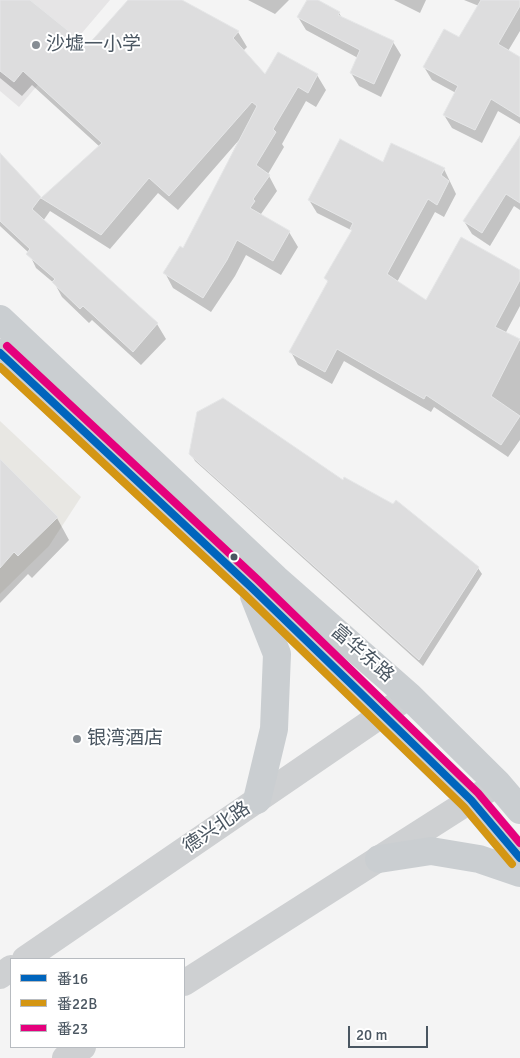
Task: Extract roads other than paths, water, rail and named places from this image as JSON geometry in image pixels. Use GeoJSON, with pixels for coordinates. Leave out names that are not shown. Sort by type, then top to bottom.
{"type":"FeatureCollection","features":[{"type":"Feature","properties":{"kind":"main road","name":"富华东路"},"geometry":{"type":"LineString","coordinates":[[0,319],[269,572],[409,696],[498,784],[520,810]]}},
{"type":"Feature","properties":{"kind":"main road","name":"富华东路"},"geometry":{"type":"LineString","coordinates":[[0,353],[251,587],[471,800],[520,858]]}},
{"type":"Feature","properties":{"kind":"main road"},"geometry":{"type":"LineString","coordinates":[[251,587],[277,654],[274,729],[257,800]]}},
{"type":"Feature","properties":{"kind":"main road"},"geometry":{"type":"LineString","coordinates":[[379,859],[431,851],[479,859],[520,873]]}},
{"type":"Feature","properties":{"kind":"street","name":"德兴北路"},"geometry":{"type":"LineString","coordinates":[[26,958],[409,696]]}},
{"type":"Feature","properties":{"kind":"street"},"geometry":{"type":"LineString","coordinates":[[185,982],[498,784]]}},
{"type":"Feature","properties":{"kind":"place","name":"沙墟一小学"},"geometry":{"type":"Point","coordinates":[36,45]}},
{"type":"Feature","properties":{"kind":"place","name":"银湾酒店"},"geometry":{"type":"Point","coordinates":[77,739]}}]}
